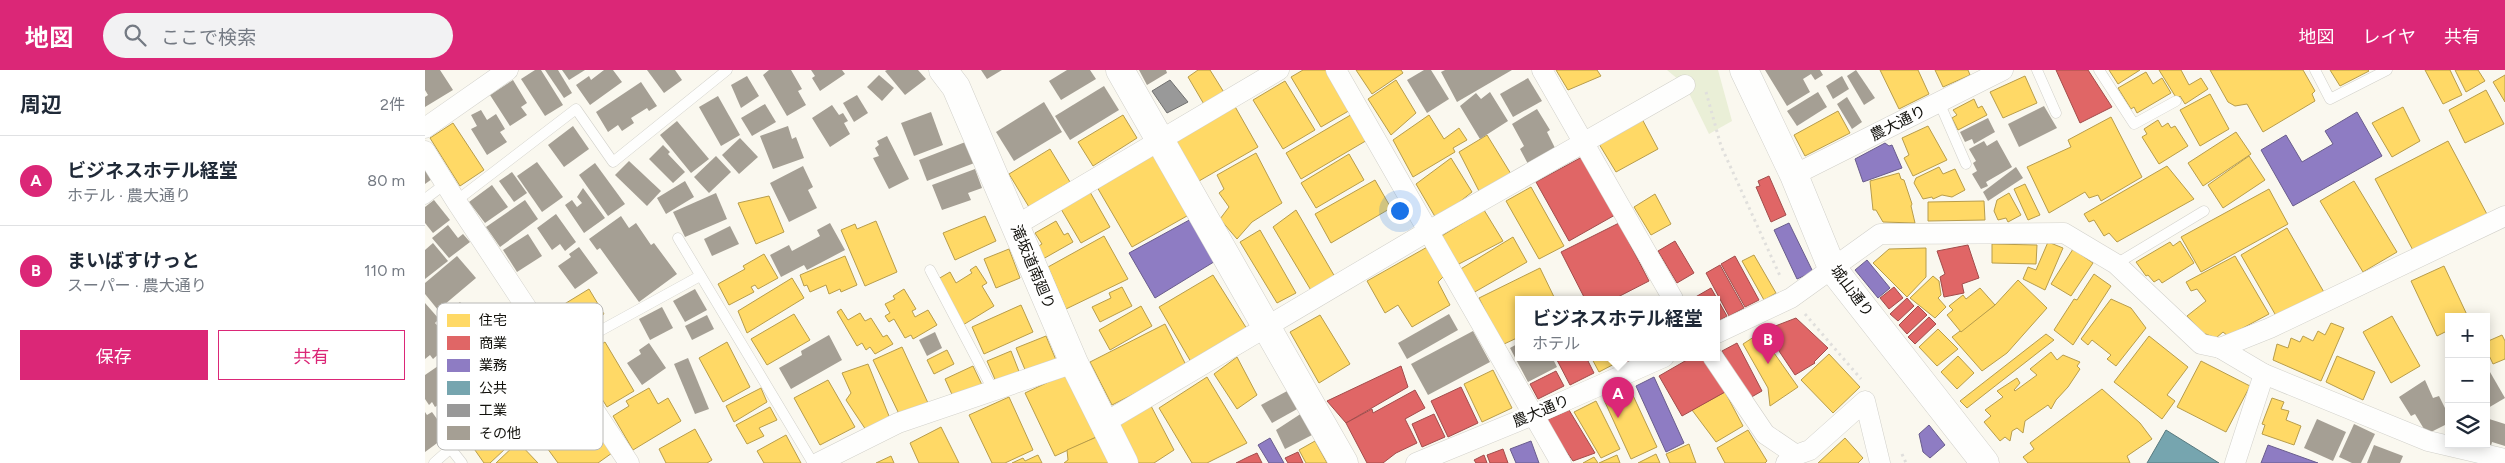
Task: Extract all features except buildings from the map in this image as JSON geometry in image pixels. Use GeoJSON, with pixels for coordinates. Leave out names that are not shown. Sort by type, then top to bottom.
{"type":"FeatureCollection","features":[{"type":"Feature","properties":{"kind":"street"},"geometry":{"type":"LineString","coordinates":[[425,128],[508,70]]}},
{"type":"Feature","properties":{"kind":"street","name":"滝坂道南廻り"},"geometry":{"type":"LineString","coordinates":[[943,70],[956,87],[1074,363],[1124,463]]}},
{"type":"Feature","properties":{"kind":"street"},"geometry":{"type":"LineString","coordinates":[[1120,70],[1344,463]]}},
{"type":"Feature","properties":{"kind":"street"},"geometry":{"type":"LineString","coordinates":[[1015,226],[1159,139],[1279,70]]}},
{"type":"Feature","properties":{"kind":"street"},"geometry":{"type":"LineString","coordinates":[[1336,70],[1430,230],[1561,463]]}},
{"type":"Feature","properties":{"kind":"street"},"geometry":{"type":"LineString","coordinates":[[1542,70],[1671,296]]}},
{"type":"Feature","properties":{"kind":"street","name":"城山通り"},"geometry":{"type":"LineString","coordinates":[[1744,70],[1793,176],[1832,268],[1985,463]]}},
{"type":"Feature","properties":{"kind":"street","name":"農大通り"},"geometry":{"type":"LineString","coordinates":[[1793,176],[2003,70]]}},
{"type":"Feature","properties":{"kind":"street"},"geometry":{"type":"LineString","coordinates":[[1104,423],[1430,230],[1685,85]]}},
{"type":"Feature","properties":{"kind":"street"},"geometry":{"type":"LineString","coordinates":[[425,151],[523,303]]}},
{"type":"Feature","properties":{"kind":"street"},"geometry":{"type":"LineString","coordinates":[[2220,348],[2270,328],[2505,216]]}},
{"type":"Feature","properties":{"kind":"street"},"geometry":{"type":"LineString","coordinates":[[1720,332],[1791,298],[1880,234],[2064,234],[2116,264],[2201,344],[2220,348],[2264,374],[2428,441],[2505,459]]}},
{"type":"Feature","properties":{"kind":"street","name":"農大通り"},"geometry":{"type":"LineString","coordinates":[[1416,463],[1533,415],[1655,361]]}},
{"type":"Feature","properties":{"kind":"street"},"geometry":{"type":"LineString","coordinates":[[1716,361],[1765,434],[1791,459],[1810,450],[1865,401],[1880,463]]}},
{"type":"Feature","properties":{"kind":"street"},"geometry":{"type":"LineString","coordinates":[[818,463],[898,423],[1074,363]]}},
{"type":"Feature","properties":{"kind":"street"},"geometry":{"type":"LineString","coordinates":[[2235,463],[2264,374]]}},
{"type":"Feature","properties":{"kind":"street"},"geometry":{"type":"LineString","coordinates":[[603,424],[629,463]]}},
{"type":"Feature","properties":{"kind":"lane"},"geometry":{"type":"LineString","coordinates":[[456,201],[576,109],[613,162],[727,70]]}},
{"type":"Feature","properties":{"kind":"lane"},"geometry":{"type":"LineString","coordinates":[[2037,70],[2056,113]]}},
{"type":"Feature","properties":{"kind":"lane"},"geometry":{"type":"LineString","coordinates":[[2099,70],[2134,124],[2176,101]]}},
{"type":"Feature","properties":{"kind":"lane"},"geometry":{"type":"LineString","coordinates":[[2315,70],[2330,99],[2387,70]]}},
{"type":"Feature","properties":{"kind":"lane"},"geometry":{"type":"LineString","coordinates":[[1939,102],[1966,164]]}},
{"type":"Feature","properties":{"kind":"lane"},"geometry":{"type":"LineString","coordinates":[[425,199],[445,184]]}},
{"type":"Feature","properties":{"kind":"lane"},"geometry":{"type":"LineString","coordinates":[[2116,264],[2204,211]]}},
{"type":"Feature","properties":{"kind":"lane"},"geometry":{"type":"LineString","coordinates":[[678,238],[813,463]]}},
{"type":"Feature","properties":{"kind":"lane"},"geometry":{"type":"LineString","coordinates":[[929,270],[993,390]]}},
{"type":"Feature","properties":{"kind":"lane"},"geometry":{"type":"LineString","coordinates":[[603,330],[700,276]]}},
{"type":"Feature","properties":{"kind":"lane"},"geometry":{"type":"LineString","coordinates":[[434,463],[450,450]]}},
{"type":"Feature","properties":{"kind":"lane"},"geometry":{"type":"LineString","coordinates":[[452,450],[462,463]]}},
{"type":"Feature","properties":{"kind":"green space"},"geometry":{"type":"Polygon","coordinates":[[[1667,70],[1718,70],[1732,121],[1709,134],[1685,85],[1667,70]]]}},
{"type":"Feature","properties":{"kind":"place","name":"まいばすけっと"},"geometry":{"type":"Point","coordinates":[1768,364]}},
{"type":"Feature","properties":{"kind":"place","name":"ビジネスホテル経堂"},"geometry":{"type":"Point","coordinates":[1618,418]}}]}
